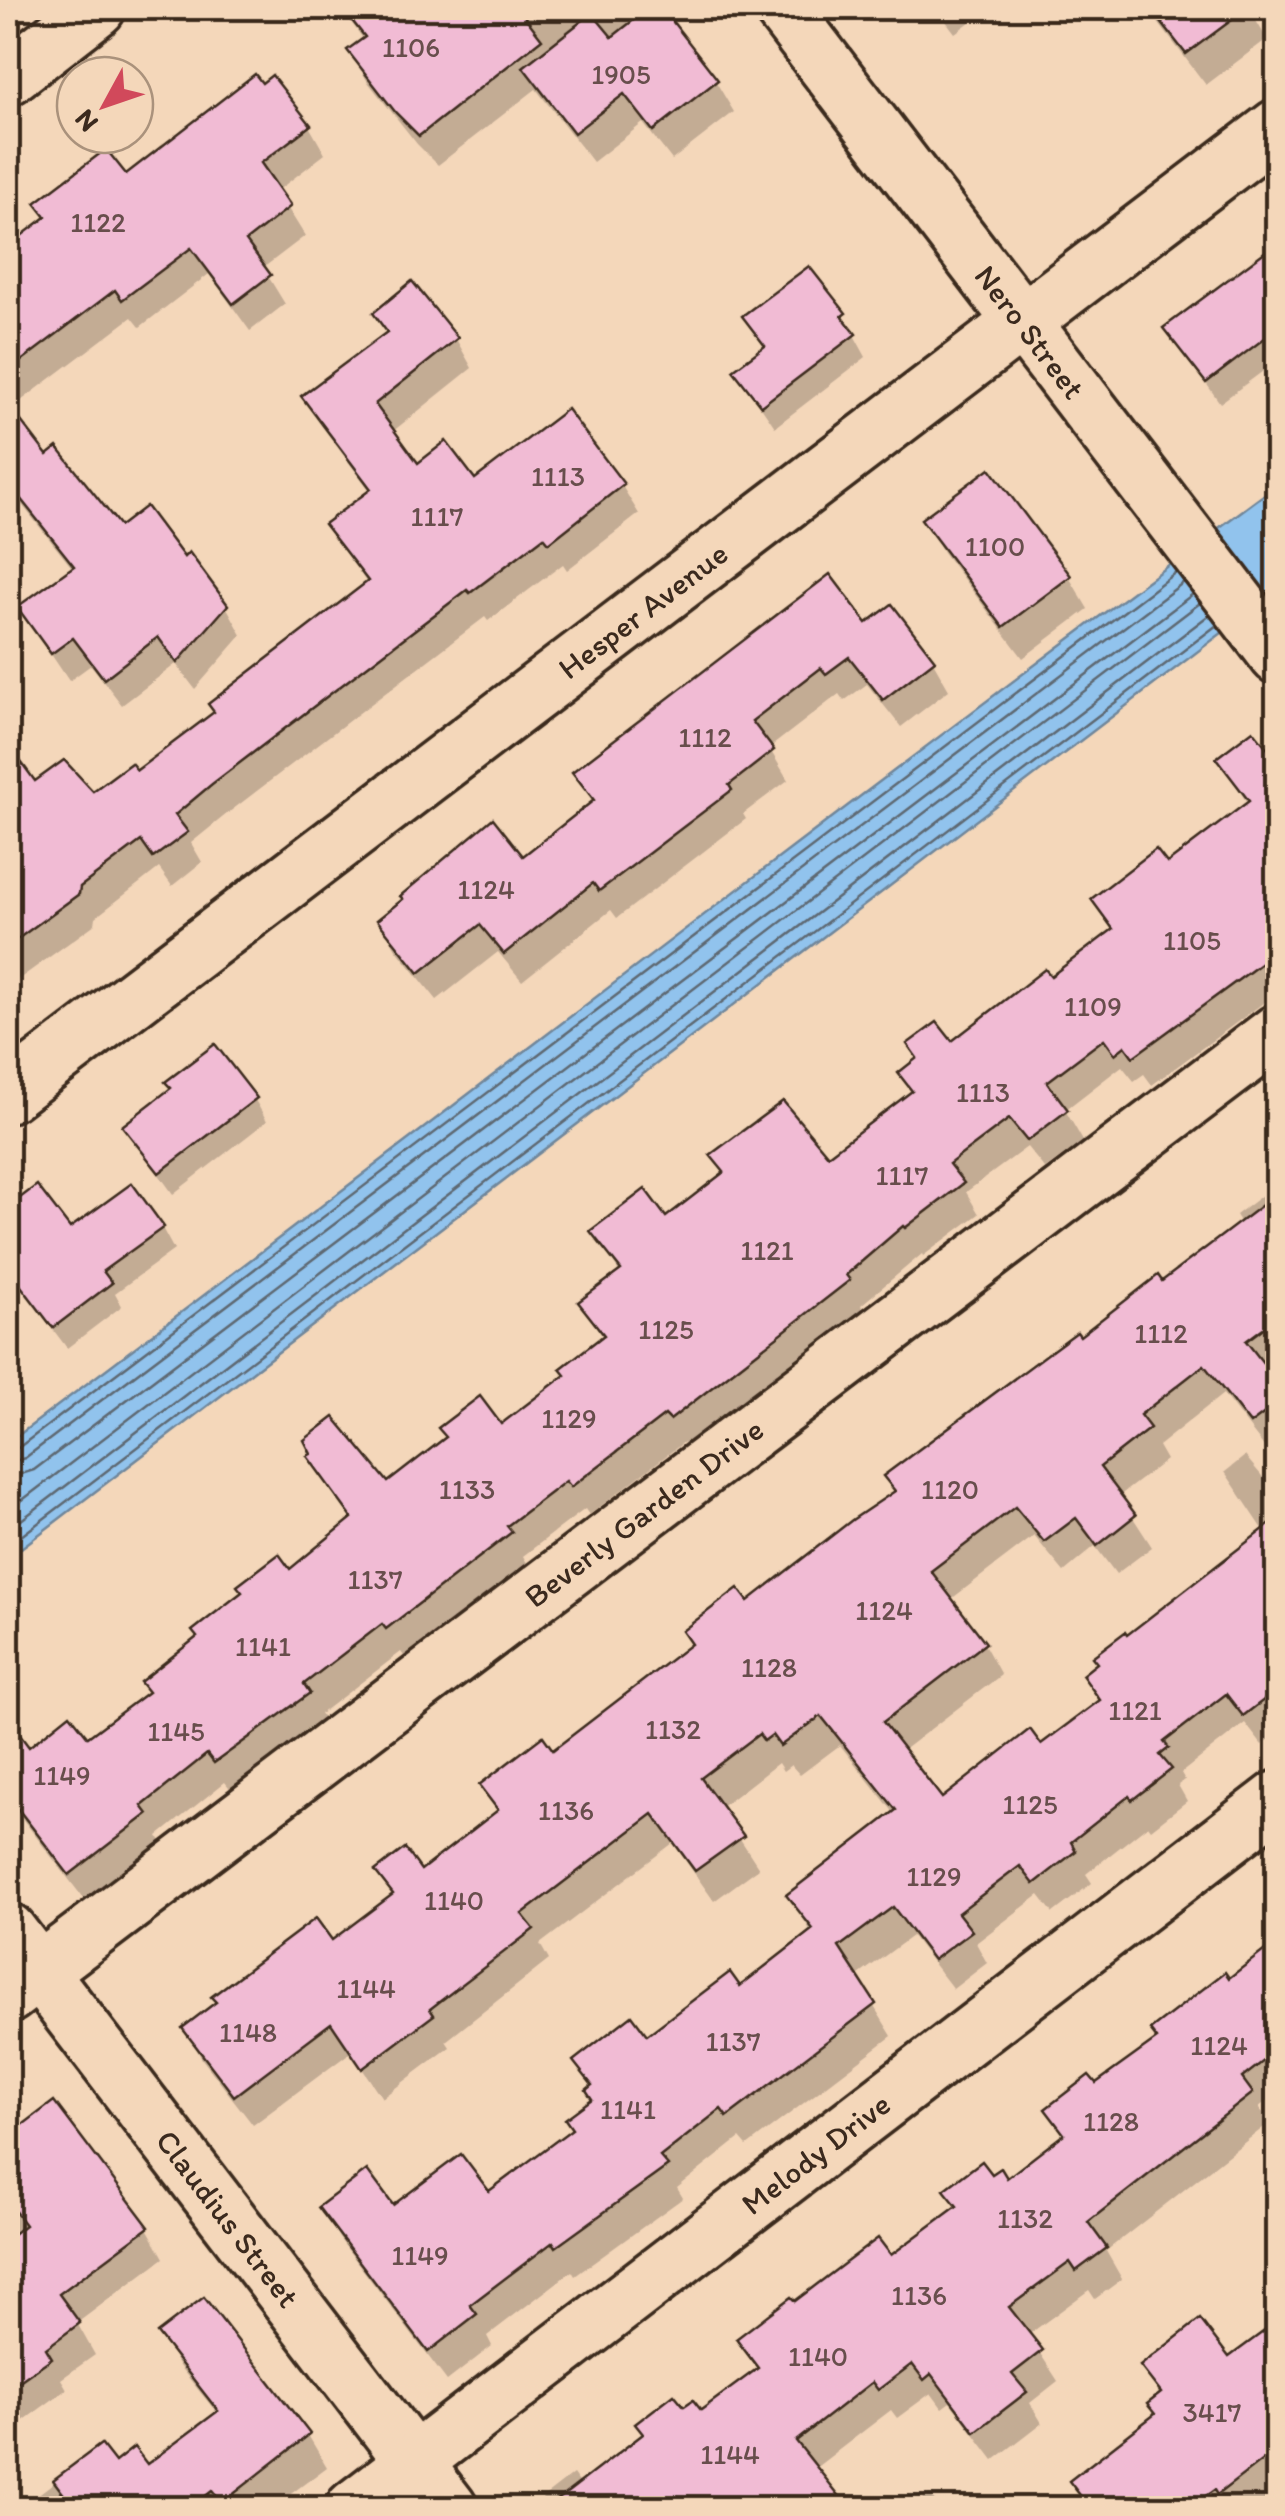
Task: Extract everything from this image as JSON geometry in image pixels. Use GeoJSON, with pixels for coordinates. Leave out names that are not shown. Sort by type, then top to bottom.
{"type":"FeatureCollection","features":[{"type":"Feature","properties":{"kind":"street"},"geometry":{"type":"LineString","coordinates":[[8,77],[98,8]]}},
{"type":"Feature","properties":{"kind":"street","name":"Nero Street"},"geometry":{"type":"LineString","coordinates":[[782,8],[1276,654]]}},
{"type":"Feature","properties":{"kind":"street","name":"Hesper Avenue"},"geometry":{"type":"LineString","coordinates":[[8,1094],[1278,127]]}},
{"type":"Feature","properties":{"kind":"street","name":"Beverly Garden Drive"},"geometry":{"type":"LineString","coordinates":[[18,1966],[1278,1032]]}},
{"type":"Feature","properties":{"kind":"street","name":"Melody Drive"},"geometry":{"type":"LineString","coordinates":[[354,2508],[1278,1798]]}},
{"type":"Feature","properties":{"kind":"street","name":"Claudius Street"},"geometry":{"type":"LineString","coordinates":[[18,1966],[448,2508]]}},
{"type":"Feature","properties":{"kind":"water"},"geometry":{"type":"Polygon","coordinates":[[[1277,485],[1277,591],[8,1558],[8,1443],[958,722],[1277,485]]]}},
{"type":"Feature","properties":{"kind":"building"},"geometry":{"type":"Polygon","coordinates":[[[342,8],[518,8],[542,39],[419,136],[347,50],[365,37],[342,8]]]}},
{"type":"Feature","properties":{"kind":"building"},"geometry":{"type":"Polygon","coordinates":[[[649,8],[662,8],[718,80],[653,131],[624,94],[574,133],[523,67],[592,13],[612,37],[649,8]]]}},
{"type":"Feature","properties":{"kind":"building"},"geometry":{"type":"Polygon","coordinates":[[[1150,8],[1248,8],[1186,54],[1150,8]]]}},
{"type":"Feature","properties":{"kind":"building"},"geometry":{"type":"Polygon","coordinates":[[[255,74],[262,83],[272,75],[311,125],[261,163],[291,206],[246,241],[271,275],[233,304],[191,248],[122,300],[115,290],[8,371],[8,246],[46,217],[35,203],[98,155],[111,155],[126,174],[255,74]]]}},
{"type":"Feature","properties":{"kind":"building"},"geometry":{"type":"Polygon","coordinates":[[[1278,242],[1278,328],[1206,383],[1163,328],[1278,242]]]}},
{"type":"Feature","properties":{"kind":"building"},"geometry":{"type":"Polygon","coordinates":[[[809,266],[846,313],[842,316],[856,334],[761,406],[733,370],[765,346],[742,316],[809,266]]]}},
{"type":"Feature","properties":{"kind":"building"},"geometry":{"type":"Polygon","coordinates":[[[412,281],[458,338],[375,404],[418,463],[446,441],[475,479],[567,409],[624,484],[549,543],[544,537],[470,593],[467,590],[212,784],[175,815],[188,832],[153,858],[141,841],[80,887],[79,894],[8,946],[8,744],[35,781],[64,760],[93,791],[131,763],[137,770],[214,712],[208,704],[368,581],[324,524],[371,489],[301,396],[387,332],[373,313],[412,281]]]}},
{"type":"Feature","properties":{"kind":"building"},"geometry":{"type":"Polygon","coordinates":[[[8,404],[47,455],[57,447],[120,526],[146,506],[184,557],[189,552],[228,605],[177,663],[158,637],[104,679],[73,638],[51,654],[17,607],[74,566],[8,483],[8,404]]]}},
{"type":"Feature","properties":{"kind":"building"},"geometry":{"type":"Polygon","coordinates":[[[990,468],[1071,576],[1003,627],[921,519],[990,468]]]}},
{"type":"Feature","properties":{"kind":"building"},"geometry":{"type":"Polygon","coordinates":[[[830,574],[867,623],[892,604],[935,660],[883,700],[849,657],[826,674],[821,668],[752,721],[774,750],[729,785],[732,790],[599,891],[593,883],[504,954],[480,925],[419,973],[377,920],[403,899],[400,896],[493,818],[523,856],[594,800],[572,772],[830,574]]]}},
{"type":"Feature","properties":{"kind":"building"},"geometry":{"type":"Polygon","coordinates":[[[1253,730],[1278,762],[1278,951],[1133,1057],[1125,1046],[1115,1054],[1104,1039],[1047,1082],[1068,1110],[1027,1141],[1009,1119],[949,1164],[964,1183],[903,1226],[846,1275],[850,1280],[670,1420],[665,1415],[571,1487],[566,1481],[507,1526],[512,1532],[386,1629],[382,1624],[304,1684],[310,1693],[214,1763],[207,1754],[142,1806],[148,1814],[69,1875],[8,1796],[8,1719],[29,1747],[70,1714],[88,1737],[148,1692],[140,1682],[197,1637],[192,1631],[242,1592],[237,1586],[279,1554],[290,1569],[352,1518],[307,1456],[311,1454],[304,1440],[334,1417],[388,1482],[446,1437],[438,1428],[480,1396],[501,1424],[565,1375],[560,1369],[604,1335],[578,1302],[621,1270],[590,1231],[645,1189],[666,1217],[724,1172],[710,1155],[783,1101],[828,1155],[912,1091],[898,1073],[917,1058],[907,1044],[937,1022],[952,1041],[1045,969],[1051,976],[1113,929],[1091,899],[1156,849],[1167,863],[1249,801],[1216,758],[1253,730]]]}},
{"type":"Feature","properties":{"kind":"building"},"geometry":{"type":"Polygon","coordinates":[[[215,1044],[257,1098],[159,1173],[122,1126],[171,1088],[165,1082],[215,1044]]]}},
{"type":"Feature","properties":{"kind":"building"},"geometry":{"type":"Polygon","coordinates":[[[132,1183],[164,1227],[103,1271],[112,1283],[53,1328],[8,1269],[8,1207],[37,1185],[70,1228],[132,1183]]]}},
{"type":"Feature","properties":{"kind":"building"},"geometry":{"type":"Polygon","coordinates":[[[1278,1193],[1278,1317],[1246,1341],[1278,1382],[1278,1403],[1250,1424],[1204,1365],[1140,1415],[1150,1428],[1100,1467],[1136,1515],[1097,1546],[1076,1518],[1044,1542],[1015,1507],[931,1571],[986,1643],[883,1722],[942,1798],[1030,1729],[1041,1744],[1100,1700],[1082,1675],[1097,1663],[1092,1657],[1125,1632],[1127,1635],[1278,1518],[1278,1689],[1243,1716],[1226,1694],[1164,1742],[1169,1748],[1160,1755],[1172,1769],[1132,1800],[1129,1796],[1071,1842],[1076,1851],[1034,1884],[1020,1866],[958,1913],[972,1931],[933,1960],[893,1907],[839,1947],[876,2004],[727,2117],[721,2109],[660,2157],[668,2166],[556,2247],[553,2242],[470,2305],[477,2314],[428,2352],[318,2207],[367,2170],[393,2205],[461,2154],[489,2191],[572,2129],[565,2119],[592,2099],[586,2090],[592,2085],[573,2061],[632,2015],[647,2035],[730,1972],[740,1986],[813,1929],[786,1895],[896,1810],[821,1716],[780,1746],[772,1735],[764,1741],[759,1734],[701,1778],[744,1836],[695,1871],[653,1814],[522,1914],[534,1929],[430,2009],[434,2015],[362,2069],[331,2023],[234,2096],[182,2028],[216,2002],[211,1997],[316,1918],[332,1940],[393,1894],[375,1871],[405,1848],[421,1870],[498,1810],[479,1785],[543,1736],[553,1750],[691,1644],[682,1631],[738,1588],[748,1601],[895,1491],[883,1476],[1077,1332],[1080,1336],[1158,1275],[1162,1281],[1278,1193]]]}},
{"type":"Feature","properties":{"kind":"building"},"geometry":{"type":"Polygon","coordinates":[[[1278,1940],[1278,2050],[1242,2078],[1253,2093],[1088,2222],[1107,2248],[1076,2271],[1070,2262],[1009,2307],[1043,2350],[1012,2374],[1027,2392],[975,2432],[931,2374],[924,2380],[912,2364],[878,2390],[872,2382],[796,2441],[849,2508],[547,2508],[643,2434],[635,2424],[674,2394],[684,2406],[693,2400],[701,2410],[758,2368],[736,2339],[791,2297],[795,2301],[878,2238],[891,2255],[957,2206],[944,2190],[982,2161],[992,2174],[1001,2168],[1007,2178],[1064,2134],[1045,2109],[1089,2075],[1096,2083],[1157,2039],[1150,2030],[1225,1972],[1229,1978],[1278,1940]]]}},
{"type":"Feature","properties":{"kind":"building"},"geometry":{"type":"Polygon","coordinates":[[[54,2101],[149,2227],[59,2294],[80,2323],[46,2348],[52,2358],[8,2389],[8,2238],[25,2225],[8,2202],[8,2136],[54,2101]]]}},
{"type":"Feature","properties":{"kind":"building"},"geometry":{"type":"Polygon","coordinates":[[[204,2297],[310,2434],[222,2503],[212,2491],[190,2508],[74,2508],[53,2480],[101,2444],[115,2462],[134,2447],[147,2464],[218,2411],[157,2333],[204,2297]]]}},
{"type":"Feature","properties":{"kind":"building"},"geometry":{"type":"Polygon","coordinates":[[[1200,2319],[1229,2357],[1278,2321],[1278,2448],[1217,2495],[1214,2490],[1189,2508],[1090,2508],[1069,2481],[1155,2414],[1147,2404],[1161,2393],[1140,2366],[1200,2319]]]}}]}
